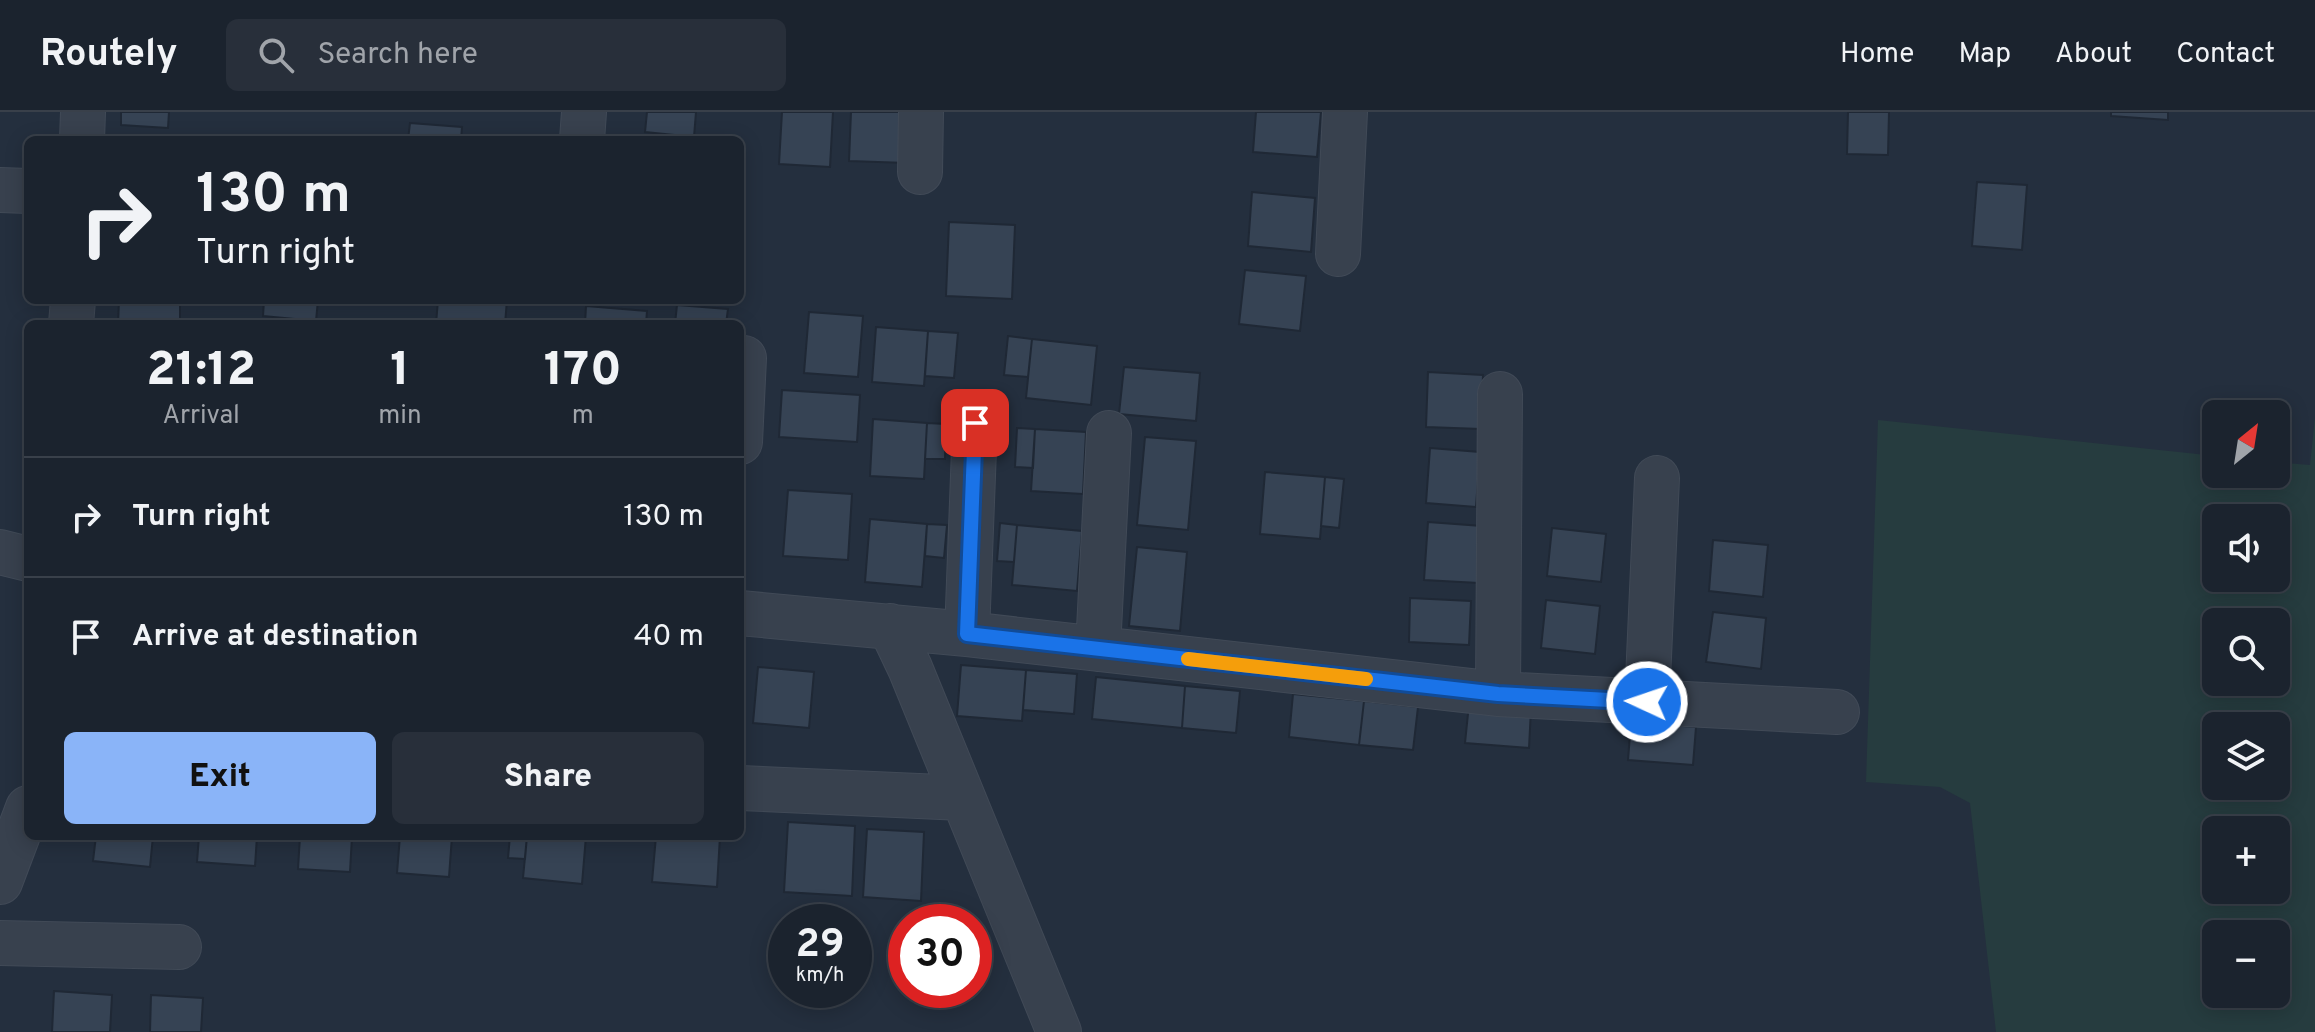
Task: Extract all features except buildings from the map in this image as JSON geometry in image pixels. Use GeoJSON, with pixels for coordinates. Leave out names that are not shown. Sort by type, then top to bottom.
{"type":"FeatureCollection","features":[{"type":"Feature","properties":{"kind":"street"},"geometry":{"type":"LineString","coordinates":[[82,136],[83,112]]}},
{"type":"Feature","properties":{"kind":"street"},"geometry":{"type":"LineString","coordinates":[[582,136],[584,112]]}},
{"type":"Feature","properties":{"kind":"street"},"geometry":{"type":"LineString","coordinates":[[920,172],[921,112]]}},
{"type":"Feature","properties":{"kind":"street"},"geometry":{"type":"LineString","coordinates":[[1338,254],[1345,112]]}},
{"type":"Feature","properties":{"kind":"street"},"geometry":{"type":"LineString","coordinates":[[0,190],[24,191]]}},
{"type":"Feature","properties":{"kind":"street"},"geometry":{"type":"LineString","coordinates":[[1498,694],[1500,394]]}},
{"type":"Feature","properties":{"kind":"street"},"geometry":{"type":"LineString","coordinates":[[967,634],[975,423]]}},
{"type":"Feature","properties":{"kind":"street"},"geometry":{"type":"LineString","coordinates":[[1098,649],[1109,433]]}},
{"type":"Feature","properties":{"kind":"street"},"geometry":{"type":"LineString","coordinates":[[1647,702],[1657,478]]}},
{"type":"Feature","properties":{"kind":"street"},"geometry":{"type":"LineString","coordinates":[[0,552],[24,558]]}},
{"type":"Feature","properties":{"kind":"street"},"geometry":{"type":"LineString","coordinates":[[744,613],[967,634],[1498,694],[1837,712]]}},
{"type":"Feature","properties":{"kind":"street"},"geometry":{"type":"LineString","coordinates":[[890,626],[1059,1032]]}},
{"type":"Feature","properties":{"kind":"street"},"geometry":{"type":"LineString","coordinates":[[744,788],[963,798]]}},
{"type":"Feature","properties":{"kind":"street"},"geometry":{"type":"LineString","coordinates":[[0,882],[24,819]]}},
{"type":"Feature","properties":{"kind":"street"},"geometry":{"type":"LineString","coordinates":[[0,943],[179,947]]}},
{"type":"Feature","properties":{"kind":"green space"},"geometry":{"type":"Polygon","coordinates":[[[2315,417],[2315,1032],[1996,1032],[1970,803],[1940,787],[1866,782],[1878,420],[2202,455],[2202,488],[2290,488],[2290,463],[2310,465],[2315,417]]]}},
{"type":"Feature","properties":{"kind":"slow traffic"},"geometry":{"type":"LineString","coordinates":[[1188,659],[1366,679]]}},
{"type":"Feature","properties":{"kind":"route"},"geometry":{"type":"LineString","coordinates":[[975,423],[967,634],[1498,694],[1647,702]]}}]}
